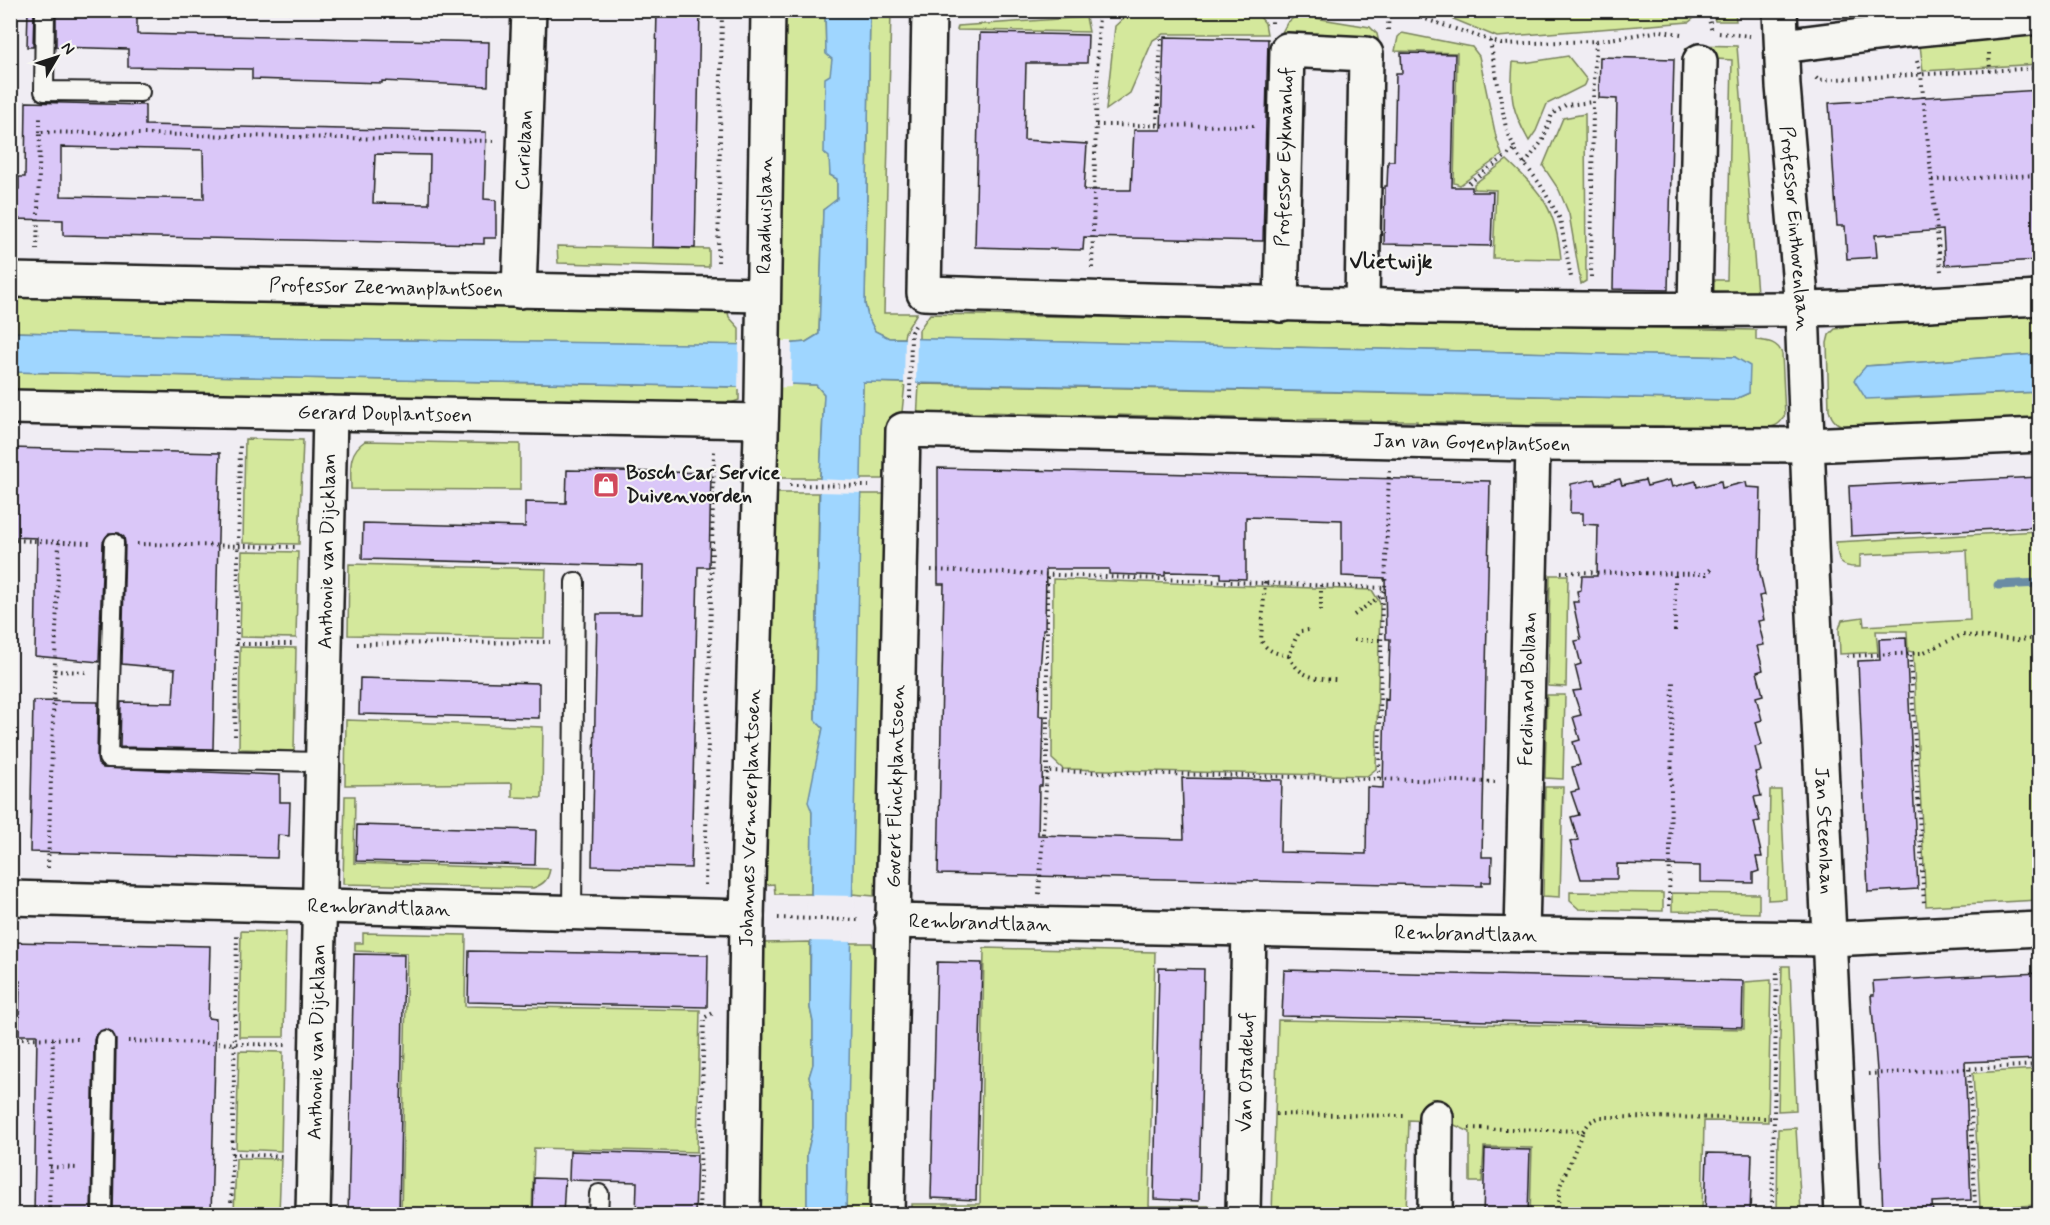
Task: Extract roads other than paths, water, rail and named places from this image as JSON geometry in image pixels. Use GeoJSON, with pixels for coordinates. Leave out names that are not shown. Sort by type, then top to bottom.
{"type":"FeatureCollection","features":[{"type":"Feature","properties":{"kind":"street","name":"Raadhuislaan"},"geometry":{"type":"LineString","coordinates":[[761,410],[763,332],[749,295],[768,10]]}},
{"type":"Feature","properties":{"kind":"street","name":"Professor Einthovenlaan"},"geometry":{"type":"LineString","coordinates":[[1780,10],[1783,86],[1802,309],[1807,445]]}},
{"type":"Feature","properties":{"kind":"street"},"geometry":{"type":"LineString","coordinates":[[943,11],[924,293],[1281,305],[1695,309],[1802,309],[2040,298]]}},
{"type":"Feature","properties":{"kind":"street","name":"Curielaan"},"geometry":{"type":"LineString","coordinates":[[519,291],[529,14]]}},
{"type":"Feature","properties":{"kind":"street"},"geometry":{"type":"LineString","coordinates":[[1782,46],[1908,30],[2040,17]]}},
{"type":"Feature","properties":{"kind":"street"},"geometry":{"type":"LineString","coordinates":[[1695,309],[1700,40]]}},
{"type":"Feature","properties":{"kind":"street","name":"Professor Eykmanhof"},"geometry":{"type":"LineString","coordinates":[[1281,305],[1287,50],[1366,54],[1362,305]]}},
{"type":"Feature","properties":{"kind":"street","name":"Professor Zeemanplantsoen"},"geometry":{"type":"LineString","coordinates":[[23,280],[749,295]]}},
{"type":"Feature","properties":{"kind":"street","name":"Gerard Douplantsoen"},"geometry":{"type":"LineString","coordinates":[[10,406],[330,413],[761,410]]}},
{"type":"Feature","properties":{"kind":"street","name":"Johannes Vermeerplantsoen"},"geometry":{"type":"LineString","coordinates":[[743,1215],[735,916],[761,410]]}},
{"type":"Feature","properties":{"kind":"street","name":"Anthonie van Dijcklaan"},"geometry":{"type":"LineString","coordinates":[[313,1215],[330,413]]}},
{"type":"Feature","properties":{"kind":"street","name":"Jan van Goyenplantsoen"},"geometry":{"type":"LineString","coordinates":[[903,429],[1533,444],[1807,445],[2040,435]]}},
{"type":"Feature","properties":{"kind":"street","name":"Govert Flinckplantsoen"},"geometry":{"type":"LineString","coordinates":[[887,1215],[879,920],[900,569],[903,429]]}},
{"type":"Feature","properties":{"kind":"street","name":"Ferdinand Bollaan"},"geometry":{"type":"LineString","coordinates":[[1522,935],[1533,444]]}},
{"type":"Feature","properties":{"kind":"street","name":"Jan Steenlaan"},"geometry":{"type":"LineString","coordinates":[[1807,445],[1842,1215]]}},
{"type":"Feature","properties":{"kind":"street","name":"Rembrandtlaan"},"geometry":{"type":"LineString","coordinates":[[10,898],[735,916]]}},
{"type":"Feature","properties":{"kind":"street","name":"Rembrandtlaan"},"geometry":{"type":"LineString","coordinates":[[879,920],[1522,935],[1830,939],[2040,929]]}},
{"type":"Feature","properties":{"kind":"street","name":"Van Ostadehof"},"geometry":{"type":"LineString","coordinates":[[1243,1215],[1249,929]]}},
{"type":"Feature","properties":{"kind":"street"},"geometry":{"type":"LineString","coordinates":[[1435,1215],[1436,1117]]}},
{"type":"Feature","properties":{"kind":"lane"},"geometry":{"type":"LineString","coordinates":[[45,10],[44,91],[140,92]]}},
{"type":"Feature","properties":{"kind":"lane"},"geometry":{"type":"LineString","coordinates":[[114,543],[108,758],[322,762]]}},
{"type":"Feature","properties":{"kind":"lane"},"geometry":{"type":"LineString","coordinates":[[572,912],[575,582]]}},
{"type":"Feature","properties":{"kind":"lane"},"geometry":{"type":"LineString","coordinates":[[102,1215],[105,1040]]}},
{"type":"Feature","properties":{"kind":"lane"},"geometry":{"type":"LineString","coordinates":[[598,1215],[599,1194]]}},
{"type":"Feature","properties":{"kind":"water"},"geometry":{"type":"Polygon","coordinates":[[[825,10],[870,11],[865,304],[875,331],[889,338],[1735,357],[1750,366],[1749,393],[1733,400],[863,382],[846,1214],[809,1214],[807,1211],[807,1154],[813,1128],[813,1089],[809,1077],[813,1064],[813,1022],[810,1008],[812,812],[808,802],[823,728],[815,720],[824,394],[816,385],[737,387],[11,372],[11,332],[316,339],[776,345],[806,342],[819,334],[823,210],[837,199],[837,179],[830,175],[829,157],[824,153],[825,78],[830,75],[832,59],[826,54],[825,10]]]}},
{"type":"Feature","properties":{"kind":"water"},"geometry":{"type":"Polygon","coordinates":[[[2039,354],[2039,392],[1866,399],[1854,380],[1866,366],[2039,354]]]}},
{"type":"Feature","properties":{"kind":"waterway"},"geometry":{"type":"LineString","coordinates":[[1998,585],[2040,583]]}},
{"type":"Feature","properties":{"kind":"place","name":"Bosch Car Service Duivenvoorden"},"geometry":{"type":"Point","coordinates":[606,485]}},
{"type":"Feature","properties":{"kind":"district","name":"Vlietwijk"},"geometry":{"type":"Point","coordinates":[1391,262]}}]}
